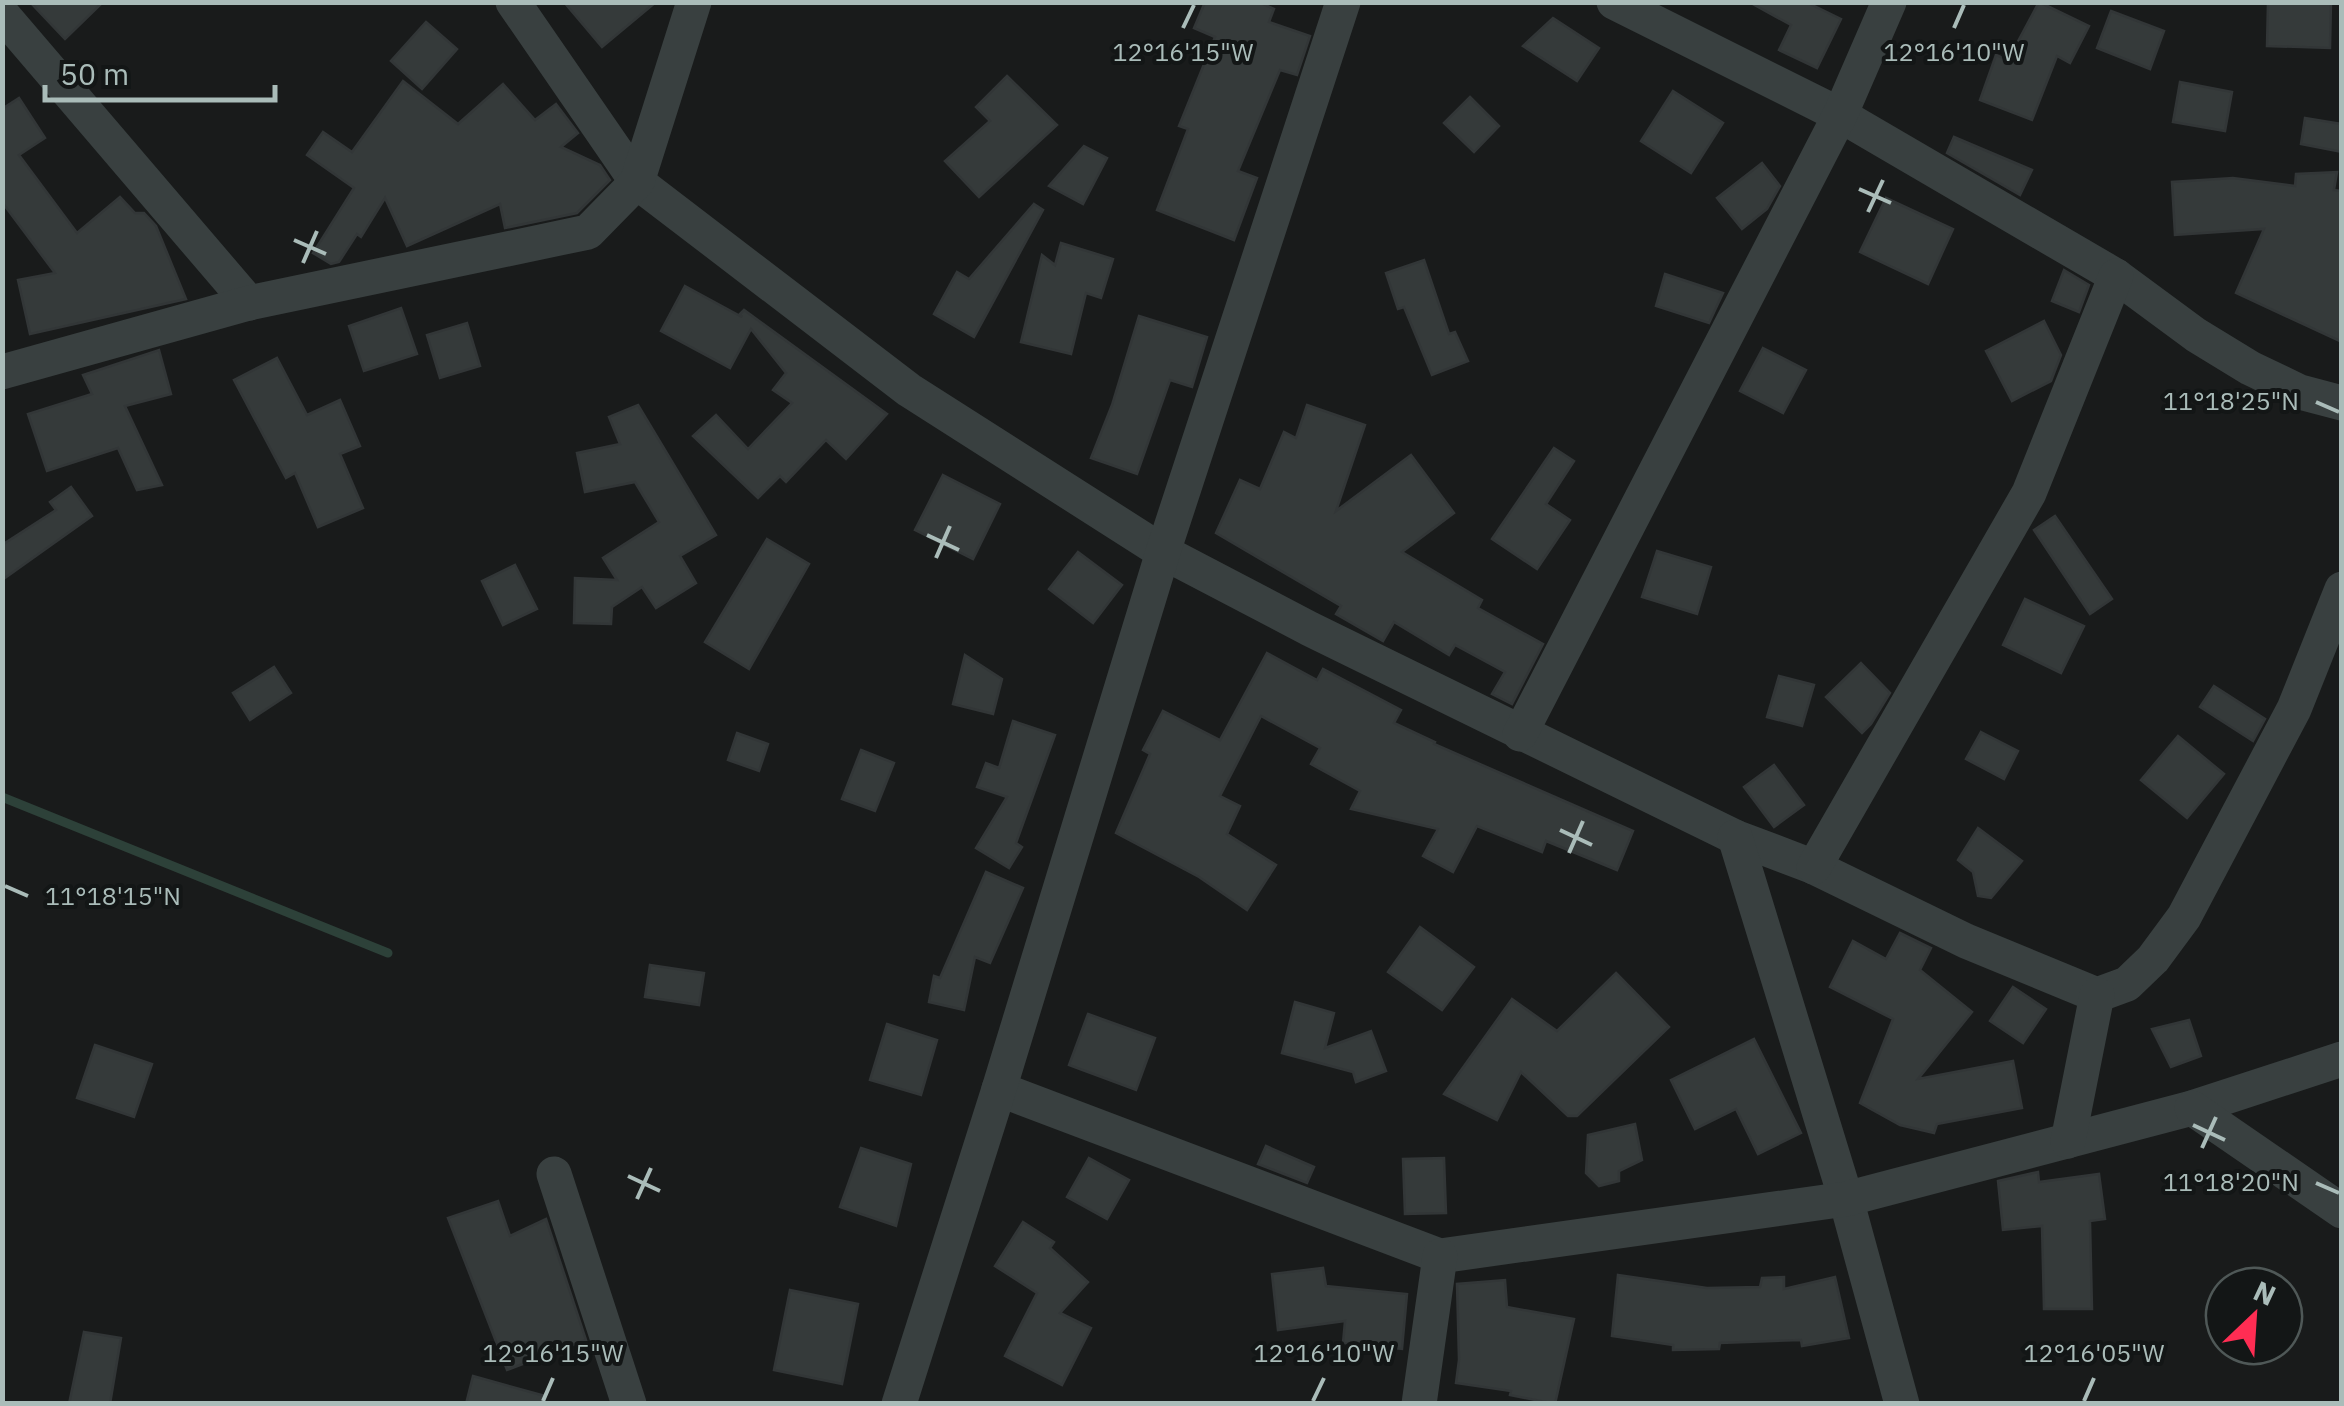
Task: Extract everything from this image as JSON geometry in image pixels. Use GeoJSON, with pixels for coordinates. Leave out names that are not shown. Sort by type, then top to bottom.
{"type":"FeatureCollection","features":[{"type":"Feature","properties":{"kind":"street"},"geometry":{"type":"LineString","coordinates":[[513,2],[637,182],[909,390],[1164,552],[1520,734],[1735,837],[1814,867],[1966,941],[2096,995],[2127,984],[2184,917],[2294,709],[2342,589]]}},
{"type":"Feature","properties":{"kind":"street"},"geometry":{"type":"LineString","coordinates":[[2,372],[249,302],[588,232],[637,182],[694,2]]}},
{"type":"Feature","properties":{"kind":"street"},"geometry":{"type":"LineString","coordinates":[[899,1404],[1164,552],[1343,2]]}},
{"type":"Feature","properties":{"kind":"street"},"geometry":{"type":"LineString","coordinates":[[1614,2],[1840,115],[2116,276],[2196,335],[2250,368],[2300,392],[2342,403]]}},
{"type":"Feature","properties":{"kind":"street"},"geometry":{"type":"LineString","coordinates":[[1520,734],[1840,115],[1890,2]]}},
{"type":"Feature","properties":{"kind":"street"},"geometry":{"type":"LineString","coordinates":[[2,14],[249,302]]}},
{"type":"Feature","properties":{"kind":"street"},"geometry":{"type":"LineString","coordinates":[[1814,867],[2029,493],[2116,276]]}},
{"type":"Feature","properties":{"kind":"street"},"geometry":{"type":"LineString","coordinates":[[1735,837],[1846,1199],[1902,1404]]}},
{"type":"Feature","properties":{"kind":"street"},"geometry":{"type":"LineString","coordinates":[[2068,1141],[2096,995]]}},
{"type":"Feature","properties":{"kind":"street"},"geometry":{"type":"LineString","coordinates":[[1000,1089],[1440,1256],[1846,1199],[2192,1108],[2342,1059]]}},
{"type":"Feature","properties":{"kind":"street"},"geometry":{"type":"LineString","coordinates":[[2192,1108],[2342,1211]]}},
{"type":"Feature","properties":{"kind":"street"},"geometry":{"type":"LineString","coordinates":[[554,1174],[629,1404]]}},
{"type":"Feature","properties":{"kind":"street"},"geometry":{"type":"LineString","coordinates":[[1419,1404],[1440,1256]]}},
{"type":"Feature","properties":{"kind":"building"},"geometry":{"type":"Polygon","coordinates":[[[30,2],[103,2],[65,39],[30,2]]]}},
{"type":"Feature","properties":{"kind":"building"},"geometry":{"type":"Polygon","coordinates":[[[564,2],[656,2],[602,47],[564,2]]]}},
{"type":"Feature","properties":{"kind":"building"},"geometry":{"type":"Polygon","coordinates":[[[1205,2],[1259,2],[1274,9],[1269,22],[1310,36],[1297,75],[1280,70],[1238,171],[1257,178],[1234,240],[1157,210],[1188,129],[1179,126],[1215,37],[1194,28],[1205,2]]]}},
{"type":"Feature","properties":{"kind":"building"},"geometry":{"type":"Polygon","coordinates":[[[1749,2],[1806,2],[1841,19],[1817,68],[1779,50],[1791,25],[1749,2]]]}},
{"type":"Feature","properties":{"kind":"building"},"geometry":{"type":"Polygon","coordinates":[[[2039,2],[2089,26],[2070,63],[2057,56],[2032,120],[1980,100],[1996,55],[2008,60],[2039,2]]]}},
{"type":"Feature","properties":{"kind":"building"},"geometry":{"type":"Polygon","coordinates":[[[2268,2],[2331,2],[2330,48],[2267,46],[2268,2]]]}},
{"type":"Feature","properties":{"kind":"building"},"geometry":{"type":"Polygon","coordinates":[[[2111,11],[2164,31],[2150,69],[2097,48],[2111,11]]]}},
{"type":"Feature","properties":{"kind":"building"},"geometry":{"type":"Polygon","coordinates":[[[1553,18],[1599,48],[1577,81],[1523,46],[1553,18]]]}},
{"type":"Feature","properties":{"kind":"building"},"geometry":{"type":"Polygon","coordinates":[[[426,22],[457,49],[422,89],[391,61],[426,22]]]}},
{"type":"Feature","properties":{"kind":"building"},"geometry":{"type":"Polygon","coordinates":[[[1007,76],[1057,125],[979,197],[945,161],[990,121],[976,107],[1007,76]]]}},
{"type":"Feature","properties":{"kind":"building"},"geometry":{"type":"Polygon","coordinates":[[[403,81],[458,124],[503,84],[535,120],[556,104],[578,133],[561,147],[600,165],[610,180],[577,213],[505,228],[500,204],[407,246],[385,198],[361,237],[357,234],[339,262],[331,264],[313,253],[354,188],[307,155],[323,132],[352,152],[403,81]]]}},
{"type":"Feature","properties":{"kind":"building"},"geometry":{"type":"Polygon","coordinates":[[[2180,82],[2232,92],[2225,131],[2173,122],[2180,82]]]}},
{"type":"Feature","properties":{"kind":"building"},"geometry":{"type":"Polygon","coordinates":[[[1673,91],[1723,123],[1691,173],[1641,141],[1673,91]]]}},
{"type":"Feature","properties":{"kind":"building"},"geometry":{"type":"Polygon","coordinates":[[[1470,97],[1499,126],[1474,152],[1444,123],[1470,97]]]}},
{"type":"Feature","properties":{"kind":"building"},"geometry":{"type":"Polygon","coordinates":[[[19,98],[45,138],[19,155],[77,233],[120,197],[135,213],[144,213],[156,226],[186,299],[30,334],[18,280],[55,273],[2,202],[2,109],[19,98]]]}},
{"type":"Feature","properties":{"kind":"building"},"geometry":{"type":"Polygon","coordinates":[[[2305,118],[2342,124],[2342,152],[2301,144],[2305,118]]]}},
{"type":"Feature","properties":{"kind":"building"},"geometry":{"type":"Polygon","coordinates":[[[1954,137],[2032,170],[2020,195],[1947,153],[1954,137]]]}},
{"type":"Feature","properties":{"kind":"building"},"geometry":{"type":"Polygon","coordinates":[[[1084,146],[1107,158],[1083,204],[1049,186],[1084,146]]]}},
{"type":"Feature","properties":{"kind":"building"},"geometry":{"type":"Polygon","coordinates":[[[1762,163],[1780,186],[1767,209],[1742,229],[1717,198],[1762,163]]]}},
{"type":"Feature","properties":{"kind":"building"},"geometry":{"type":"Polygon","coordinates":[[[2337,172],[2334,190],[2342,191],[2342,342],[2236,293],[2264,229],[2175,235],[2172,182],[2233,178],[2295,186],[2296,174],[2337,172]]]}},
{"type":"Feature","properties":{"kind":"building"},"geometry":{"type":"Polygon","coordinates":[[[1886,198],[1953,229],[1928,284],[1860,252],[1886,198]]]}},
{"type":"Feature","properties":{"kind":"building"},"geometry":{"type":"Polygon","coordinates":[[[1034,204],[1043,210],[974,337],[934,314],[957,272],[969,279],[1034,204]]]}},
{"type":"Feature","properties":{"kind":"building"},"geometry":{"type":"Polygon","coordinates":[[[1061,243],[1113,259],[1101,298],[1086,293],[1071,354],[1021,342],[1042,255],[1055,265],[1061,243]]]}},
{"type":"Feature","properties":{"kind":"building"},"geometry":{"type":"Polygon","coordinates":[[[1424,260],[1449,334],[1455,332],[1468,361],[1432,375],[1404,307],[1398,309],[1386,273],[1424,260]]]}},
{"type":"Feature","properties":{"kind":"building"},"geometry":{"type":"Polygon","coordinates":[[[2064,270],[2089,285],[2079,312],[2052,301],[2064,270]]]}},
{"type":"Feature","properties":{"kind":"building"},"geometry":{"type":"Polygon","coordinates":[[[1665,274],[1723,293],[1709,323],[1656,306],[1665,274]]]}},
{"type":"Feature","properties":{"kind":"building"},"geometry":{"type":"Polygon","coordinates":[[[685,286],[742,317],[744,310],[887,414],[846,459],[826,440],[786,482],[780,476],[758,498],[693,436],[716,415],[748,449],[792,403],[773,390],[786,373],[751,329],[730,368],[661,331],[685,286]]]}},
{"type":"Feature","properties":{"kind":"building"},"geometry":{"type":"Polygon","coordinates":[[[401,308],[417,354],[364,371],[349,326],[401,308]]]}},
{"type":"Feature","properties":{"kind":"building"},"geometry":{"type":"Polygon","coordinates":[[[1139,316],[1207,337],[1192,387],[1170,380],[1137,474],[1091,458],[1139,316]]]}},
{"type":"Feature","properties":{"kind":"building"},"geometry":{"type":"Polygon","coordinates":[[[2044,321],[2061,355],[2051,381],[2012,401],[1986,351],[2044,321]]]}},
{"type":"Feature","properties":{"kind":"building"},"geometry":{"type":"Polygon","coordinates":[[[467,323],[480,366],[440,378],[427,335],[467,323]]]}},
{"type":"Feature","properties":{"kind":"building"},"geometry":{"type":"Polygon","coordinates":[[[1763,348],[1806,370],[1783,413],[1740,391],[1763,348]]]}},
{"type":"Feature","properties":{"kind":"building"},"geometry":{"type":"Polygon","coordinates":[[[159,350],[171,394],[125,406],[162,485],[137,490],[118,448],[47,471],[28,414],[92,394],[83,375],[159,350]]]}},
{"type":"Feature","properties":{"kind":"building"},"geometry":{"type":"Polygon","coordinates":[[[277,358],[307,415],[340,400],[360,446],[340,454],[363,508],[318,527],[295,473],[286,478],[234,380],[277,358]]]}},
{"type":"Feature","properties":{"kind":"building"},"geometry":{"type":"Polygon","coordinates":[[[638,405],[716,535],[680,556],[696,583],[656,608],[642,587],[612,607],[611,624],[574,623],[575,578],[617,580],[603,558],[659,522],[635,482],[585,492],[577,453],[620,444],[609,417],[638,405]]]}},
{"type":"Feature","properties":{"kind":"building"},"geometry":{"type":"Polygon","coordinates":[[[1307,405],[1365,425],[1336,511],[1411,455],[1454,513],[1402,552],[1482,600],[1478,608],[1543,644],[1512,704],[1492,694],[1505,672],[1455,645],[1449,655],[1394,622],[1383,641],[1336,614],[1341,606],[1216,533],[1240,480],[1260,489],[1284,432],[1296,438],[1307,405]]]}},
{"type":"Feature","properties":{"kind":"building"},"geometry":{"type":"Polygon","coordinates":[[[1554,448],[1574,461],[1546,504],[1570,520],[1537,569],[1492,539],[1554,448]]]}},
{"type":"Feature","properties":{"kind":"building"},"geometry":{"type":"Polygon","coordinates":[[[943,475],[1000,504],[973,559],[915,530],[943,475]]]}},
{"type":"Feature","properties":{"kind":"building"},"geometry":{"type":"Polygon","coordinates":[[[71,487],[92,516],[2,580],[2,545],[56,510],[50,502],[71,487]]]}},
{"type":"Feature","properties":{"kind":"building"},"geometry":{"type":"Polygon","coordinates":[[[2055,516],[2112,599],[2090,614],[2034,530],[2055,516]]]}},
{"type":"Feature","properties":{"kind":"building"},"geometry":{"type":"Polygon","coordinates":[[[767,539],[809,564],[749,669],[705,642],[767,539]]]}},
{"type":"Feature","properties":{"kind":"building"},"geometry":{"type":"Polygon","coordinates":[[[1657,551],[1711,567],[1697,614],[1642,597],[1657,551]]]}},
{"type":"Feature","properties":{"kind":"building"},"geometry":{"type":"Polygon","coordinates":[[[1078,552],[1122,585],[1093,623],[1049,589],[1078,552]]]}},
{"type":"Feature","properties":{"kind":"building"},"geometry":{"type":"Polygon","coordinates":[[[515,565],[537,609],[503,625],[482,581],[515,565]]]}},
{"type":"Feature","properties":{"kind":"building"},"geometry":{"type":"Polygon","coordinates":[[[2025,599],[2084,626],[2061,673],[2003,645],[2025,599]]]}},
{"type":"Feature","properties":{"kind":"building"},"geometry":{"type":"Polygon","coordinates":[[[1267,653],[1317,680],[1323,669],[1401,710],[1394,723],[1434,744],[1633,831],[1617,870],[1546,841],[1542,852],[1477,826],[1453,872],[1423,856],[1438,829],[1351,809],[1360,791],[1311,764],[1320,748],[1261,716],[1220,796],[1240,806],[1227,834],[1276,865],[1247,910],[1199,877],[1116,833],[1150,754],[1143,750],[1163,711],[1220,740],[1267,653]]]}},
{"type":"Feature","properties":{"kind":"building"},"geometry":{"type":"Polygon","coordinates":[[[965,655],[1002,679],[993,714],[953,704],[965,655]]]}},
{"type":"Feature","properties":{"kind":"building"},"geometry":{"type":"Polygon","coordinates":[[[1861,663],[1890,693],[1862,733],[1826,697],[1861,663]]]}},
{"type":"Feature","properties":{"kind":"building"},"geometry":{"type":"Polygon","coordinates":[[[274,667],[291,693],[250,720],[233,693],[274,667]]]}},
{"type":"Feature","properties":{"kind":"building"},"geometry":{"type":"Polygon","coordinates":[[[1779,676],[1814,685],[1802,726],[1767,717],[1779,676]]]}},
{"type":"Feature","properties":{"kind":"building"},"geometry":{"type":"Polygon","coordinates":[[[2214,686],[2265,719],[2253,741],[2200,707],[2214,686]]]}},
{"type":"Feature","properties":{"kind":"building"},"geometry":{"type":"Polygon","coordinates":[[[1013,721],[1055,735],[1016,843],[1022,847],[1009,868],[976,848],[1007,797],[977,787],[986,763],[999,768],[1013,721]]]}},
{"type":"Feature","properties":{"kind":"building"},"geometry":{"type":"Polygon","coordinates":[[[1981,732],[2018,751],[2004,779],[1966,759],[1981,732]]]}},
{"type":"Feature","properties":{"kind":"building"},"geometry":{"type":"Polygon","coordinates":[[[737,733],[768,744],[759,771],[728,760],[737,733]]]}},
{"type":"Feature","properties":{"kind":"building"},"geometry":{"type":"Polygon","coordinates":[[[2178,736],[2224,774],[2187,818],[2141,780],[2178,736]]]}},
{"type":"Feature","properties":{"kind":"building"},"geometry":{"type":"Polygon","coordinates":[[[861,750],[894,763],[875,811],[842,799],[861,750]]]}},
{"type":"Feature","properties":{"kind":"building"},"geometry":{"type":"Polygon","coordinates":[[[1774,765],[1804,805],[1774,827],[1744,787],[1774,765]]]}},
{"type":"Feature","properties":{"kind":"building"},"geometry":{"type":"Polygon","coordinates":[[[1978,828],[2022,861],[1991,898],[1978,896],[1973,872],[1958,860],[1978,828]]]}},
{"type":"Feature","properties":{"kind":"building"},"geometry":{"type":"Polygon","coordinates":[[[986,872],[1023,888],[990,963],[975,957],[964,1010],[929,1002],[934,976],[940,978],[986,872]]]}},
{"type":"Feature","properties":{"kind":"building"},"geometry":{"type":"Polygon","coordinates":[[[1420,927],[1474,967],[1442,1010],[1388,972],[1420,927]]]}},
{"type":"Feature","properties":{"kind":"building"},"geometry":{"type":"Polygon","coordinates":[[[1900,933],[1931,948],[1920,970],[1972,1012],[1918,1079],[2013,1061],[2022,1108],[1937,1124],[1934,1133],[1900,1125],[1860,1103],[1893,1019],[1830,987],[1853,941],[1886,959],[1900,933]]]}},
{"type":"Feature","properties":{"kind":"building"},"geometry":{"type":"Polygon","coordinates":[[[650,965],[704,973],[699,1005],[645,997],[650,965]]]}},
{"type":"Feature","properties":{"kind":"building"},"geometry":{"type":"Polygon","coordinates":[[[1616,973],[1669,1027],[1577,1116],[1568,1116],[1521,1072],[1497,1120],[1444,1094],[1512,999],[1557,1031],[1616,973]]]}},
{"type":"Feature","properties":{"kind":"building"},"geometry":{"type":"Polygon","coordinates":[[[2013,987],[2046,1009],[2023,1043],[1990,1021],[2013,987]]]}},
{"type":"Feature","properties":{"kind":"building"},"geometry":{"type":"Polygon","coordinates":[[[1295,1002],[1334,1013],[1325,1048],[1371,1031],[1386,1071],[1356,1082],[1353,1072],[1282,1053],[1295,1002]]]}},
{"type":"Feature","properties":{"kind":"building"},"geometry":{"type":"Polygon","coordinates":[[[1088,1014],[1155,1038],[1136,1090],[1069,1065],[1088,1014]]]}},
{"type":"Feature","properties":{"kind":"building"},"geometry":{"type":"Polygon","coordinates":[[[2189,1020],[2201,1056],[2171,1067],[2152,1029],[2189,1020]]]}},
{"type":"Feature","properties":{"kind":"building"},"geometry":{"type":"Polygon","coordinates":[[[887,1024],[937,1040],[921,1095],[870,1080],[887,1024]]]}},
{"type":"Feature","properties":{"kind":"building"},"geometry":{"type":"Polygon","coordinates":[[[1754,1039],[1801,1133],[1758,1154],[1736,1109],[1695,1129],[1671,1080],[1754,1039]]]}},
{"type":"Feature","properties":{"kind":"building"},"geometry":{"type":"Polygon","coordinates":[[[95,1045],[152,1064],[134,1117],[77,1098],[95,1045]]]}},
{"type":"Feature","properties":{"kind":"building"},"geometry":{"type":"Polygon","coordinates":[[[1635,1124],[1642,1160],[1619,1171],[1619,1181],[1599,1186],[1586,1173],[1588,1135],[1635,1124]]]}},
{"type":"Feature","properties":{"kind":"building"},"geometry":{"type":"Polygon","coordinates":[[[1266,1146],[1314,1167],[1307,1183],[1258,1164],[1266,1146]]]}},
{"type":"Feature","properties":{"kind":"building"},"geometry":{"type":"Polygon","coordinates":[[[861,1148],[911,1164],[896,1226],[840,1207],[861,1148]]]}},
{"type":"Feature","properties":{"kind":"building"},"geometry":{"type":"Polygon","coordinates":[[[1089,1158],[1129,1180],[1107,1219],[1067,1197],[1089,1158]]]}},
{"type":"Feature","properties":{"kind":"building"},"geometry":{"type":"Polygon","coordinates":[[[1444,1158],[1446,1213],[1405,1214],[1403,1159],[1444,1158]]]}},
{"type":"Feature","properties":{"kind":"building"},"geometry":{"type":"Polygon","coordinates":[[[2038,1172],[2039,1182],[2099,1174],[2105,1219],[2090,1221],[2092,1309],[2044,1309],[2042,1226],[2003,1230],[1998,1181],[2038,1172]]]}},
{"type":"Feature","properties":{"kind":"building"},"geometry":{"type":"Polygon","coordinates":[[[498,1201],[510,1236],[546,1219],[586,1340],[507,1370],[448,1218],[498,1201]]]}},
{"type":"Feature","properties":{"kind":"building"},"geometry":{"type":"Polygon","coordinates":[[[1023,1222],[1054,1242],[1050,1248],[1088,1282],[1060,1313],[1091,1328],[1062,1385],[1005,1356],[1037,1293],[995,1266],[1023,1222]]]}},
{"type":"Feature","properties":{"kind":"building"},"geometry":{"type":"Polygon","coordinates":[[[1323,1268],[1326,1286],[1407,1294],[1402,1349],[1343,1343],[1345,1321],[1278,1330],[1272,1274],[1323,1268]]]}},
{"type":"Feature","properties":{"kind":"building"},"geometry":{"type":"Polygon","coordinates":[[[1618,1275],[1707,1288],[1760,1287],[1762,1278],[1784,1277],[1784,1289],[1835,1277],[1849,1338],[1802,1346],[1801,1340],[1720,1343],[1719,1349],[1673,1350],[1673,1345],[1612,1336],[1618,1275]]]}},
{"type":"Feature","properties":{"kind":"building"},"geometry":{"type":"Polygon","coordinates":[[[1505,1280],[1507,1307],[1574,1319],[1555,1404],[1510,1395],[1511,1391],[1456,1383],[1457,1284],[1505,1280]]]}},
{"type":"Feature","properties":{"kind":"building"},"geometry":{"type":"Polygon","coordinates":[[[790,1290],[858,1304],[842,1384],[774,1370],[790,1290]]]}},
{"type":"Feature","properties":{"kind":"building"},"geometry":{"type":"Polygon","coordinates":[[[84,1332],[121,1338],[110,1404],[69,1404],[84,1332]]]}},
{"type":"Feature","properties":{"kind":"building"},"geometry":{"type":"Polygon","coordinates":[[[473,1376],[545,1396],[544,1404],[466,1404],[473,1376]]]}},
{"type":"Feature","properties":{"kind":"waterway"},"geometry":{"type":"LineString","coordinates":[[2,797],[388,953]]}}]}
